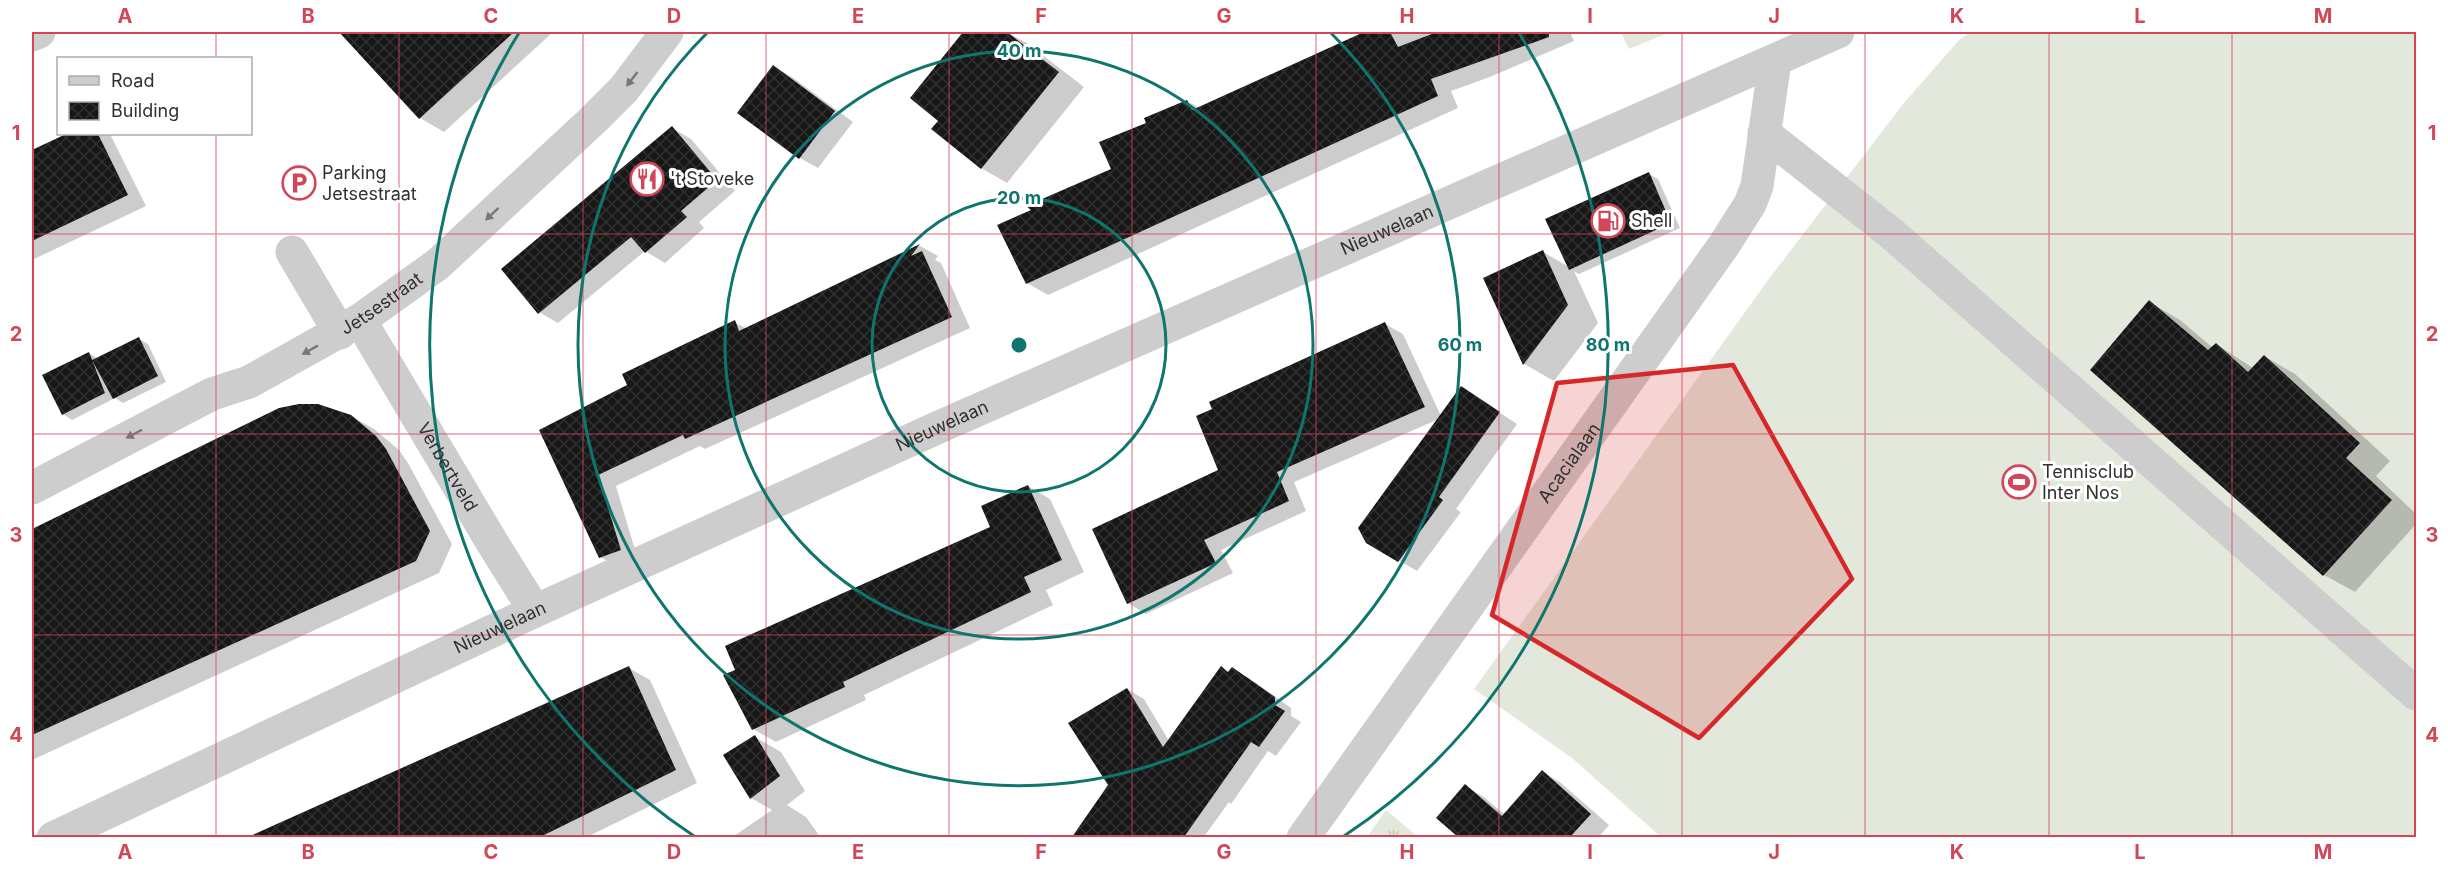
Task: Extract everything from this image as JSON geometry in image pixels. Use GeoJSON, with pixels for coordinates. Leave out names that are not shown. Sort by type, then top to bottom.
{"type":"FeatureCollection","features":[{"type":"Feature","properties":{"kind":"street"},"geometry":{"type":"LineString","coordinates":[[32,35],[39,32]]}},
{"type":"Feature","properties":{"kind":"street","name":"Jetsestraat"},"geometry":{"type":"LineString","coordinates":[[32,488],[212,394],[249,382],[350,327],[438,264],[624,89],[667,32]]}},
{"type":"Feature","properties":{"kind":"street","name":"Nieuwelaan"},"geometry":{"type":"LineString","coordinates":[[52,837],[535,611],[939,427],[1838,32]]}},
{"type":"Feature","properties":{"kind":"street","name":"Acacialaan"},"geometry":{"type":"LineString","coordinates":[[1303,837],[1724,245],[1750,204],[1757,186],[1775,61]]}},
{"type":"Feature","properties":{"kind":"street"},"geometry":{"type":"LineString","coordinates":[[1764,133],[1893,234],[2416,694]]}},
{"type":"Feature","properties":{"kind":"street","name":"Verbertveld"},"geometry":{"type":"LineString","coordinates":[[292,252],[350,327],[487,534],[535,611]]}},
{"type":"Feature","properties":{"kind":"highlighted area"},"geometry":{"type":"Polygon","coordinates":[[[1733,365],[1852,579],[1699,738],[1492,615],[1557,383],[1733,365]]]}},
{"type":"Feature","properties":{"kind":"green space"},"geometry":{"type":"Polygon","coordinates":[[[1621,32],[1670,32],[1629,49],[1621,32]]]}},
{"type":"Feature","properties":{"kind":"green space","name":"Tennisclub Inter Nos"},"geometry":{"type":"Polygon","coordinates":[[[1971,32],[2416,32],[2416,837],[1661,837],[1572,758],[1474,689],[1771,276],[1904,103],[1960,39],[1971,32]]]}},
{"type":"Feature","properties":{"kind":"green space"},"geometry":{"type":"Polygon","coordinates":[[[1386,810],[1418,837],[1367,837],[1386,810]]]}},
{"type":"Feature","properties":{"kind":"building"},"geometry":{"type":"Polygon","coordinates":[[[339,32],[514,32],[419,119],[339,32]]]}},
{"type":"Feature","properties":{"kind":"building"},"geometry":{"type":"Polygon","coordinates":[[[963,32],[1007,32],[1059,72],[981,169],[931,129],[938,121],[910,98],[963,32]]]}},
{"type":"Feature","properties":{"kind":"building"},"geometry":{"type":"Polygon","coordinates":[[[1364,32],[1390,32],[1398,47],[1437,32],[1549,32],[1549,37],[1431,79],[1438,96],[1026,284],[997,225],[1031,210],[1026,206],[1111,169],[1099,142],[1146,123],[1144,118],[1187,100],[1192,110],[1364,32]]]}},
{"type":"Feature","properties":{"kind":"building"},"geometry":{"type":"Polygon","coordinates":[[[773,65],[835,111],[799,159],[737,113],[773,65]]]}},
{"type":"Feature","properties":{"kind":"building"},"geometry":{"type":"Polygon","coordinates":[[[672,126],[717,180],[681,211],[687,217],[645,253],[631,237],[538,314],[501,269],[672,126]]]}},
{"type":"Feature","properties":{"kind":"building"},"geometry":{"type":"Polygon","coordinates":[[[64,135],[98,135],[128,195],[32,241],[32,150],[64,135]]]}},
{"type":"Feature","properties":{"kind":"building","name":"Shell"},"geometry":{"type":"Polygon","coordinates":[[[1649,172],[1671,223],[1569,270],[1545,219],[1649,172]]]}},
{"type":"Feature","properties":{"kind":"building"},"geometry":{"type":"Polygon","coordinates":[[[920,244],[911,256],[922,251],[952,317],[685,439],[683,435],[598,475],[621,550],[599,558],[539,430],[627,385],[622,374],[735,320],[739,331],[920,244]]]}},
{"type":"Feature","properties":{"kind":"building"},"geometry":{"type":"Polygon","coordinates":[[[1543,250],[1568,305],[1523,365],[1483,278],[1543,250]]]}},
{"type":"Feature","properties":{"kind":"building"},"geometry":{"type":"Polygon","coordinates":[[[2149,300],[2208,350],[2216,343],[2248,372],[2264,355],[2360,443],[2346,458],[2392,500],[2323,576],[2090,370],[2149,300]]]}},
{"type":"Feature","properties":{"kind":"building"},"geometry":{"type":"Polygon","coordinates":[[[1385,322],[1425,407],[1277,472],[1289,501],[1204,540],[1216,563],[1127,604],[1092,529],[1218,470],[1196,416],[1212,409],[1209,402],[1385,322]]]}},
{"type":"Feature","properties":{"kind":"building"},"geometry":{"type":"Polygon","coordinates":[[[139,337],[158,376],[113,399],[92,360],[139,337]]]}},
{"type":"Feature","properties":{"kind":"building"},"geometry":{"type":"Polygon","coordinates":[[[89,352],[105,393],[62,415],[42,375],[89,352]]]}},
{"type":"Feature","properties":{"kind":"building"},"geometry":{"type":"Polygon","coordinates":[[[1461,386],[1500,412],[1439,497],[1443,500],[1398,562],[1366,543],[1358,528],[1461,386]]]}},
{"type":"Feature","properties":{"kind":"building"},"geometry":{"type":"Polygon","coordinates":[[[299,404],[318,404],[351,415],[376,436],[386,449],[430,531],[416,561],[32,735],[32,529],[279,408],[299,404]]]}},
{"type":"Feature","properties":{"kind":"building"},"geometry":{"type":"Polygon","coordinates":[[[1028,485],[1062,560],[1024,577],[1031,592],[843,682],[845,687],[752,730],[723,675],[735,670],[725,646],[990,527],[981,506],[1028,485]]]}},
{"type":"Feature","properties":{"kind":"building"},"geometry":{"type":"Polygon","coordinates":[[[629,666],[676,770],[540,837],[248,837],[629,666]]]}},
{"type":"Feature","properties":{"kind":"building"},"geometry":{"type":"Polygon","coordinates":[[[1221,666],[1228,672],[1232,667],[1275,697],[1275,705],[1285,711],[1259,747],[1251,742],[1184,837],[1072,837],[1108,785],[1068,723],[1127,688],[1163,747],[1221,666]]]}},
{"type":"Feature","properties":{"kind":"building"},"geometry":{"type":"Polygon","coordinates":[[[755,735],[780,776],[750,799],[723,755],[755,735]]]}},
{"type":"Feature","properties":{"kind":"building"},"geometry":{"type":"Polygon","coordinates":[[[1542,770],[1591,814],[1570,837],[1458,837],[1436,818],[1465,784],[1502,816],[1542,770]]]}},
{"type":"Feature","properties":{"kind":"place","name":"'t Stoveke"},"geometry":{"type":"Point","coordinates":[647,179]}},
{"type":"Feature","properties":{"kind":"place","name":"Parking Jetsestraat"},"geometry":{"type":"Point","coordinates":[299,183]}},
{"type":"Feature","properties":{"kind":"place","name":"Shell"},"geometry":{"type":"Point","coordinates":[1608,221]}},
{"type":"Feature","properties":{"kind":"place","name":"Tennisclub Inter Nos"},"geometry":{"type":"Point","coordinates":[2019,482]}}]}
